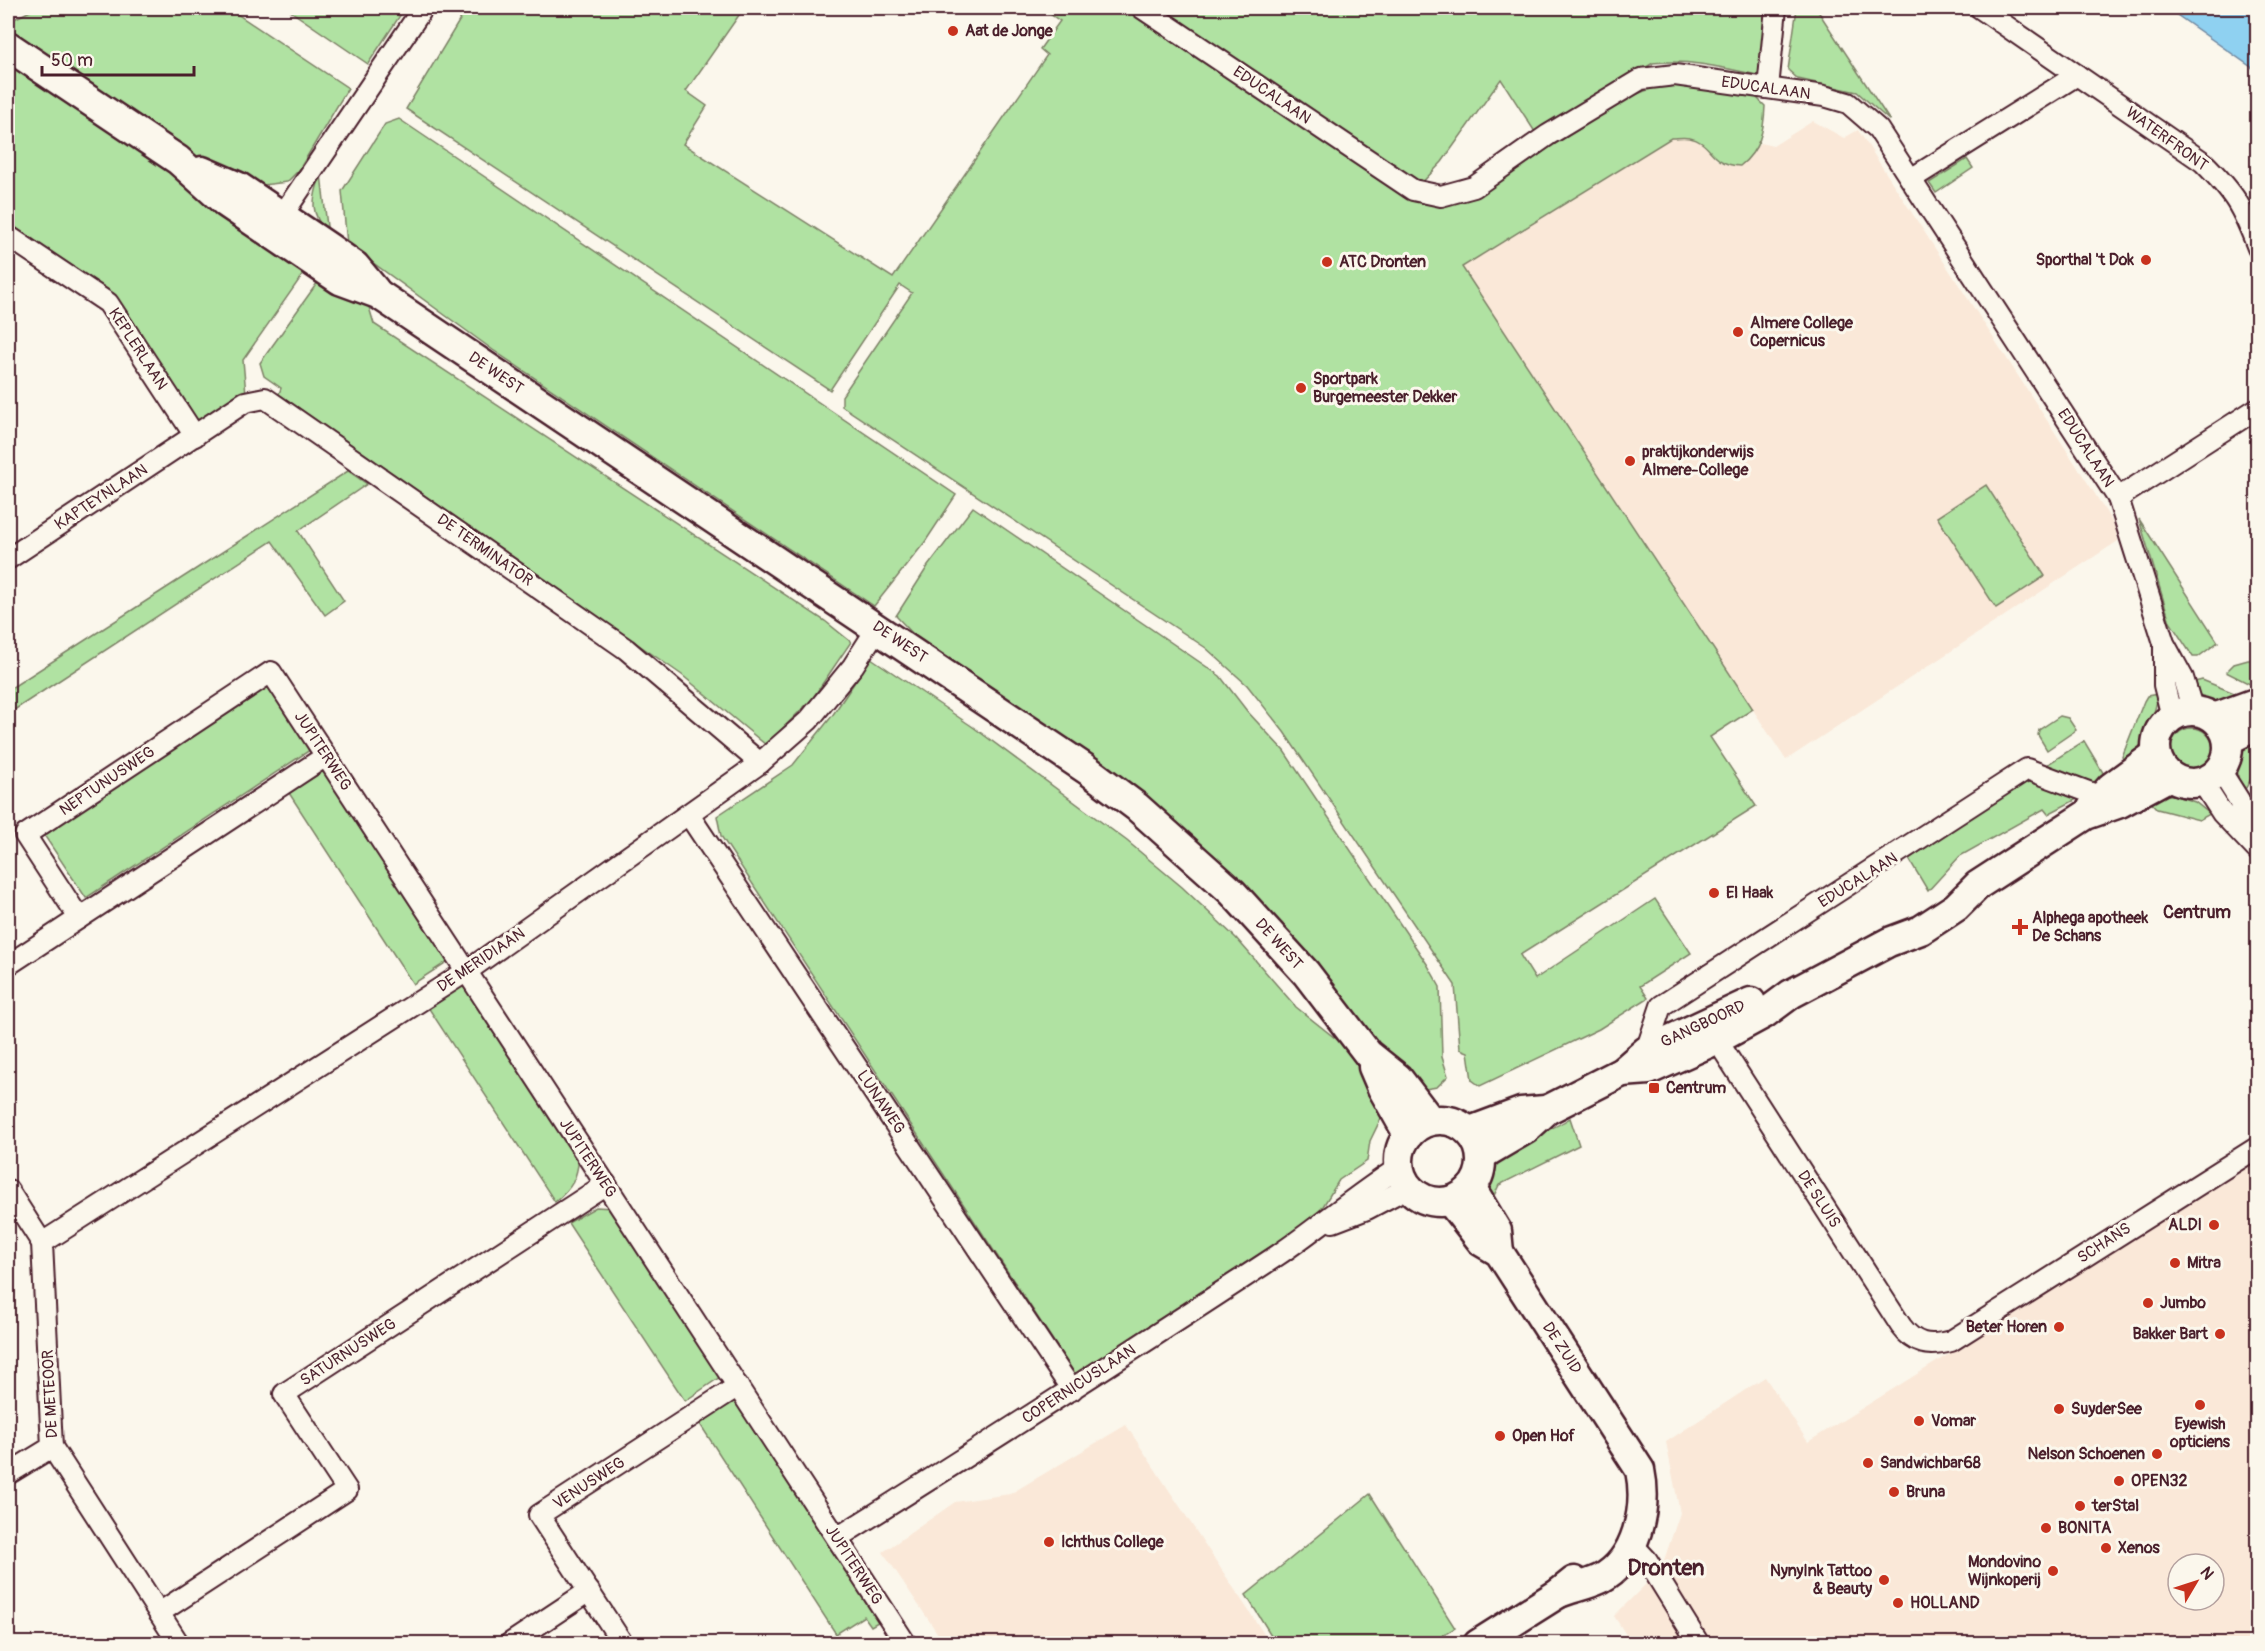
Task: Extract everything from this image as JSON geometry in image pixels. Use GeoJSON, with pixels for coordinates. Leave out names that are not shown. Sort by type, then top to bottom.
{"type":"FeatureCollection","features":[{"type":"Feature","properties":{"kind":"main road","name":"DE WEST"},"geometry":{"type":"LineString","coordinates":[[8,46],[178,160],[226,203],[276,225],[340,280],[378,294],[878,627],[1045,740],[1137,807],[1232,892],[1306,973],[1368,1054],[1382,1088],[1419,1127]]}},
{"type":"Feature","properties":{"kind":"main road"},"geometry":{"type":"LineString","coordinates":[[2202,721],[2228,756],[2211,776],[2185,783],[2163,765],[2159,733],[2258,702]]}},
{"type":"Feature","properties":{"kind":"main road"},"geometry":{"type":"LineString","coordinates":[[2202,721],[2258,724]]}},
{"type":"Feature","properties":{"kind":"main road","name":"GANGBOORD"},"geometry":{"type":"LineString","coordinates":[[1622,1072],[1649,1070],[1758,998],[1791,994],[1889,942],[1913,916],[1947,893],[1978,885],[2094,806],[2110,787],[2163,765]]}},
{"type":"Feature","properties":{"kind":"main road","name":"GANGBOORD"},"geometry":{"type":"LineString","coordinates":[[1476,1143],[1521,1112],[1547,1110],[1622,1072],[1646,1051],[1711,1031]]}},
{"type":"Feature","properties":{"kind":"main road"},"geometry":{"type":"LineString","coordinates":[[1444,1119],[1458,1123],[1476,1143],[1478,1178],[1460,1194],[1427,1200],[1404,1177],[1402,1144],[1419,1127],[1444,1119]]}},
{"type":"Feature","properties":{"kind":"main road","name":"DE ZUID"},"geometry":{"type":"LineString","coordinates":[[1460,1194],[1482,1242],[1499,1252],[1640,1470],[1643,1503],[1639,1552],[1621,1560],[1601,1578],[1559,1593]]}},
{"type":"Feature","properties":{"kind":"main road","name":"DE ZUID"},"geometry":{"type":"LineString","coordinates":[[1478,1644],[1559,1593],[1594,1564],[1618,1529],[1626,1502],[1628,1476],[1624,1445]]}},
{"type":"Feature","properties":{"kind":"street"},"geometry":{"type":"LineString","coordinates":[[276,225],[423,8]]}},
{"type":"Feature","properties":{"kind":"street","name":"EDUCALAAN"},"geometry":{"type":"LineString","coordinates":[[1142,8],[1413,190],[1442,196],[1474,187],[1548,135],[1641,79],[1675,75],[1824,96],[1848,103],[1878,129],[2118,498],[2163,643],[2183,678],[2202,721]]}},
{"type":"Feature","properties":{"kind":"street"},"geometry":{"type":"LineString","coordinates":[[1768,87],[1776,8]]}},
{"type":"Feature","properties":{"kind":"street","name":"WATERFRONT"},"geometry":{"type":"LineString","coordinates":[[1980,8],[2210,169],[2243,208],[2258,248]]}},
{"type":"Feature","properties":{"kind":"street"},"geometry":{"type":"LineString","coordinates":[[1911,179],[2077,75]]}},
{"type":"Feature","properties":{"kind":"street","name":"KEPLERLAAN"},"geometry":{"type":"LineString","coordinates":[[8,236],[108,303],[195,436]]}},
{"type":"Feature","properties":{"kind":"street","name":"DE TERMINATOR"},"geometry":{"type":"LineString","coordinates":[[195,436],[245,402],[259,397],[270,399],[626,649],[760,763]]}},
{"type":"Feature","properties":{"kind":"street"},"geometry":{"type":"LineString","coordinates":[[2118,498],[2258,408]]}},
{"type":"Feature","properties":{"kind":"street","name":"KAPTEYNLAAN"},"geometry":{"type":"LineString","coordinates":[[8,559],[195,436]]}},
{"type":"Feature","properties":{"kind":"street","name":"DE MERIDIAAN"},"geometry":{"type":"LineString","coordinates":[[42,1243],[467,971],[760,763],[809,720],[853,666],[878,627]]}},
{"type":"Feature","properties":{"kind":"street","name":"JUPITERWEG"},"geometry":{"type":"LineString","coordinates":[[271,672],[906,1644]]}},
{"type":"Feature","properties":{"kind":"street","name":"NEPTUNUSWEG"},"geometry":{"type":"LineString","coordinates":[[79,918],[25,835],[271,672]]}},
{"type":"Feature","properties":{"kind":"street"},"geometry":{"type":"LineString","coordinates":[[8,965],[326,756]]}},
{"type":"Feature","properties":{"kind":"street","name":"EDUCALAAN"},"geometry":{"type":"LineString","coordinates":[[1646,1051],[1661,1006],[2026,769],[2094,806]]}},
{"type":"Feature","properties":{"kind":"street"},"geometry":{"type":"LineString","coordinates":[[2211,776],[2222,813],[2254,847]]}},
{"type":"Feature","properties":{"kind":"street","name":"LUNAWEG"},"geometry":{"type":"LineString","coordinates":[[689,815],[1072,1390]]}},
{"type":"Feature","properties":{"kind":"street","name":"DE SLUIS"},"geometry":{"type":"LineString","coordinates":[[1711,1031],[1901,1326],[1909,1336],[1920,1342],[1938,1344],[1951,1341]]}},
{"type":"Feature","properties":{"kind":"street","name":"SCHANS"},"geometry":{"type":"LineString","coordinates":[[1951,1341],[2258,1147]]}},
{"type":"Feature","properties":{"kind":"street","name":"COPERNICUSLAAN"},"geometry":{"type":"LineString","coordinates":[[837,1538],[1072,1390],[1319,1227],[1358,1195],[1404,1177]]}},
{"type":"Feature","properties":{"kind":"street","name":"SATURNUSWEG"},"geometry":{"type":"LineString","coordinates":[[159,1613],[347,1490],[284,1394],[606,1184]]}},
{"type":"Feature","properties":{"kind":"street","name":"DE METEOOR"},"geometry":{"type":"LineString","coordinates":[[8,1190],[42,1243],[52,1446],[179,1644]]}},
{"type":"Feature","properties":{"kind":"street","name":"VENUSWEG"},"geometry":{"type":"LineString","coordinates":[[623,1644],[539,1515],[738,1386]]}},
{"type":"Feature","properties":{"kind":"street"},"geometry":{"type":"LineString","coordinates":[[8,1474],[52,1446]]}},
{"type":"Feature","properties":{"kind":"street"},"geometry":{"type":"LineString","coordinates":[[1639,1552],[1699,1644]]}},
{"type":"Feature","properties":{"kind":"street"},"geometry":{"type":"LineString","coordinates":[[509,1644],[589,1592]]}},
{"type":"Feature","properties":{"kind":"shaded area"},"geometry":{"type":"Polygon","coordinates":[[[1813,121],[1844,138],[1858,130],[2095,494],[2114,525],[2118,541],[1786,760],[1462,267],[1671,138],[1692,138],[1706,146],[1716,159],[1728,165],[1750,157],[1760,143],[1773,146],[1813,121]]]}},
{"type":"Feature","properties":{"kind":"shaded area","name":"SuyderSee"},"geometry":{"type":"Polygon","coordinates":[[[2257,1162],[2257,1643],[1632,1644],[1614,1616],[1661,1569],[1680,1513],[1666,1442],[1765,1377],[1808,1442],[2257,1162]]]}},
{"type":"Feature","properties":{"kind":"shaded area","name":"Ichthus College"},"geometry":{"type":"Polygon","coordinates":[[[1126,1425],[1270,1643],[944,1643],[883,1552],[955,1502],[1010,1494],[1126,1425]]]}},
{"type":"Feature","properties":{"kind":"green space"},"geometry":{"type":"Polygon","coordinates":[[[36,8],[228,8],[348,88],[299,170],[287,182],[263,185],[231,178],[159,136],[8,35],[8,22],[36,8]]]}},
{"type":"Feature","properties":{"kind":"green space"},"geometry":{"type":"Polygon","coordinates":[[[286,8],[405,8],[368,64],[286,8]]]}},
{"type":"Feature","properties":{"kind":"green space","name":"Sportpark Burgemeester Dekker"},"geometry":{"type":"Polygon","coordinates":[[[467,8],[744,8],[686,91],[707,106],[683,144],[893,278],[1047,55],[1040,49],[1060,21],[1041,8],[1776,8],[1766,77],[1682,62],[1653,63],[1535,132],[1501,79],[1442,162],[1409,196],[1418,202],[1443,203],[1507,174],[1632,96],[1655,87],[1682,82],[1752,93],[1765,106],[1760,139],[1747,160],[1740,166],[1723,162],[1697,140],[1671,138],[1462,267],[1753,709],[1710,737],[1756,806],[1520,955],[1535,979],[1655,899],[1691,953],[1640,986],[1648,998],[1599,1029],[1480,1086],[1472,1080],[1468,1052],[1460,1049],[1455,985],[1284,732],[1247,685],[1206,648],[842,406],[842,396],[912,293],[900,285],[830,390],[406,109],[467,8]]]}},
{"type":"Feature","properties":{"kind":"green space"},"geometry":{"type":"Polygon","coordinates":[[[1797,8],[1816,8],[1890,121],[1857,92],[1798,79],[1788,70],[1797,8]]]}},
{"type":"Feature","properties":{"kind":"green space"},"geometry":{"type":"Polygon","coordinates":[[[8,63],[71,103],[306,270],[243,360],[246,394],[198,422],[113,293],[8,223],[8,63]]]}},
{"type":"Feature","properties":{"kind":"green space"},"geometry":{"type":"Polygon","coordinates":[[[399,119],[956,495],[925,542],[874,606],[493,350],[347,244],[342,191],[385,124],[399,119]]]}},
{"type":"Feature","properties":{"kind":"green space"},"geometry":{"type":"Polygon","coordinates":[[[1967,159],[1973,168],[1936,193],[1929,183],[1967,159]]]}},
{"type":"Feature","properties":{"kind":"green space"},"geometry":{"type":"Polygon","coordinates":[[[321,174],[328,235],[315,213],[314,206],[321,174]]]}},
{"type":"Feature","properties":{"kind":"green space"},"geometry":{"type":"Polygon","coordinates":[[[320,279],[369,307],[374,324],[825,621],[851,642],[812,699],[766,745],[682,675],[279,394],[281,388],[264,376],[260,363],[320,279]]]}},
{"type":"Feature","properties":{"kind":"green space"},"geometry":{"type":"Polygon","coordinates":[[[348,471],[367,484],[298,531],[344,601],[325,615],[272,541],[8,714],[8,690],[348,471]]]}},
{"type":"Feature","properties":{"kind":"green space"},"geometry":{"type":"Polygon","coordinates":[[[1986,485],[2045,576],[1996,608],[1937,517],[1986,485]]]}},
{"type":"Feature","properties":{"kind":"green space"},"geometry":{"type":"Polygon","coordinates":[[[973,507],[1220,676],[1247,711],[1284,751],[1427,964],[1440,987],[1442,1057],[1448,1076],[1437,1087],[1419,1090],[1291,939],[1102,764],[914,635],[896,616],[928,566],[973,507]]]}},
{"type":"Feature","properties":{"kind":"green space"},"geometry":{"type":"Polygon","coordinates":[[[2139,519],[2218,642],[2198,657],[2193,657],[2170,622],[2139,519]]]}},
{"type":"Feature","properties":{"kind":"green space"},"geometry":{"type":"Polygon","coordinates":[[[871,658],[973,727],[1127,841],[1182,887],[1236,938],[1296,1007],[1355,1054],[1386,1108],[1370,1141],[1367,1161],[1339,1180],[1322,1208],[1311,1220],[1075,1374],[721,836],[717,816],[793,765],[832,716],[871,658]]]}},
{"type":"Feature","properties":{"kind":"green space"},"geometry":{"type":"Polygon","coordinates":[[[2257,660],[2256,695],[2250,684],[2226,672],[2234,664],[2257,660]]]}},
{"type":"Feature","properties":{"kind":"green space"},"geometry":{"type":"Polygon","coordinates":[[[2202,680],[2234,693],[2238,697],[2216,702],[2206,700],[2191,683],[2202,680]]]}},
{"type":"Feature","properties":{"kind":"green space"},"geometry":{"type":"Polygon","coordinates":[[[274,682],[316,746],[86,898],[42,832],[274,682]]]}},
{"type":"Feature","properties":{"kind":"green space"},"geometry":{"type":"Polygon","coordinates":[[[2158,694],[2147,731],[2127,765],[2122,757],[2144,701],[2147,696],[2158,694]]]}},
{"type":"Feature","properties":{"kind":"green space"},"geometry":{"type":"Polygon","coordinates":[[[2060,716],[2068,718],[2076,730],[2047,750],[2038,735],[2039,730],[2060,716]]]}},
{"type":"Feature","properties":{"kind":"green space"},"geometry":{"type":"Polygon","coordinates":[[[2192,728],[2207,734],[2213,749],[2207,764],[2192,770],[2177,764],[2171,749],[2177,734],[2192,728]]]}},
{"type":"Feature","properties":{"kind":"green space"},"geometry":{"type":"Polygon","coordinates":[[[2257,740],[2254,768],[2250,781],[2242,793],[2238,778],[2239,762],[2244,748],[2257,740]]]}},
{"type":"Feature","properties":{"kind":"green space"},"geometry":{"type":"Polygon","coordinates":[[[2084,741],[2108,781],[2101,786],[2054,773],[2048,764],[2084,741]]]}},
{"type":"Feature","properties":{"kind":"green space"},"geometry":{"type":"Polygon","coordinates":[[[329,767],[453,958],[413,984],[289,793],[329,767]]]}},
{"type":"Feature","properties":{"kind":"green space"},"geometry":{"type":"Polygon","coordinates":[[[2033,781],[2083,796],[2048,814],[2044,809],[1960,856],[1928,891],[1909,859],[2019,785],[2033,781]]]}},
{"type":"Feature","properties":{"kind":"green space"},"geometry":{"type":"Polygon","coordinates":[[[2158,795],[2173,795],[2195,802],[2210,814],[2199,820],[2157,809],[2148,799],[2158,795]]]}},
{"type":"Feature","properties":{"kind":"green space"},"geometry":{"type":"Polygon","coordinates":[[[465,979],[579,1157],[573,1182],[555,1202],[426,1004],[465,979]]]}},
{"type":"Feature","properties":{"kind":"green space"},"geometry":{"type":"Polygon","coordinates":[[[1570,1118],[1579,1145],[1499,1185],[1491,1202],[1490,1184],[1494,1169],[1502,1158],[1513,1148],[1570,1118]]]}},
{"type":"Feature","properties":{"kind":"green space"},"geometry":{"type":"Polygon","coordinates":[[[596,1207],[612,1208],[720,1377],[685,1401],[568,1223],[596,1207]]]}},
{"type":"Feature","properties":{"kind":"green space"},"geometry":{"type":"Polygon","coordinates":[[[734,1398],[878,1622],[871,1626],[864,1616],[836,1634],[698,1421],[734,1398]]]}},
{"type":"Feature","properties":{"kind":"green space"},"geometry":{"type":"Polygon","coordinates":[[[1370,1494],[1455,1628],[1431,1643],[1276,1643],[1246,1595],[1370,1494]]]}},
{"type":"Feature","properties":{"kind":"water"},"geometry":{"type":"Polygon","coordinates":[[[2167,8],[2257,8],[2257,71],[2167,8]]]}},
{"type":"Feature","properties":{"kind":"place","name":"Aat de Jonge"},"geometry":{"type":"Point","coordinates":[953,31]}},
{"type":"Feature","properties":{"kind":"place","name":"Sporthal 't Dok"},"geometry":{"type":"Point","coordinates":[2146,260]}},
{"type":"Feature","properties":{"kind":"place","name":"ATC Dronten"},"geometry":{"type":"Point","coordinates":[1327,262]}},
{"type":"Feature","properties":{"kind":"place","name":"Almere College Copernicus"},"geometry":{"type":"Point","coordinates":[1738,332]}},
{"type":"Feature","properties":{"kind":"place","name":"Sportpark Burgemeester Dekker"},"geometry":{"type":"Point","coordinates":[1301,388]}},
{"type":"Feature","properties":{"kind":"place","name":"praktijkonderwijs Almere-College"},"geometry":{"type":"Point","coordinates":[1630,461]}},
{"type":"Feature","properties":{"kind":"place","name":"El Haak"},"geometry":{"type":"Point","coordinates":[1714,893]}},
{"type":"Feature","properties":{"kind":"place","name":"Alphega apotheek De Schans"},"geometry":{"type":"Point","coordinates":[2020,927]}},
{"type":"Feature","properties":{"kind":"place","name":"Centrum"},"geometry":{"type":"Point","coordinates":[1654,1088]}},
{"type":"Feature","properties":{"kind":"place","name":"ALDI"},"geometry":{"type":"Point","coordinates":[2214,1225]}},
{"type":"Feature","properties":{"kind":"place","name":"Mitra"},"geometry":{"type":"Point","coordinates":[2175,1263]}},
{"type":"Feature","properties":{"kind":"place","name":"Jumbo"},"geometry":{"type":"Point","coordinates":[2148,1303]}},
{"type":"Feature","properties":{"kind":"place","name":"Beter Horen"},"geometry":{"type":"Point","coordinates":[2059,1327]}},
{"type":"Feature","properties":{"kind":"place","name":"Bakker Bart"},"geometry":{"type":"Point","coordinates":[2220,1334]}},
{"type":"Feature","properties":{"kind":"place","name":"Eyewish opticiens"},"geometry":{"type":"Point","coordinates":[2200,1405]}},
{"type":"Feature","properties":{"kind":"place","name":"SuyderSee"},"geometry":{"type":"Point","coordinates":[2059,1409]}},
{"type":"Feature","properties":{"kind":"place","name":"Vomar"},"geometry":{"type":"Point","coordinates":[1919,1421]}},
{"type":"Feature","properties":{"kind":"place","name":"Open Hof"},"geometry":{"type":"Point","coordinates":[1500,1436]}},
{"type":"Feature","properties":{"kind":"place","name":"Nelson Schoenen"},"geometry":{"type":"Point","coordinates":[2157,1454]}},
{"type":"Feature","properties":{"kind":"place","name":"Sandwichbar68"},"geometry":{"type":"Point","coordinates":[1868,1463]}},
{"type":"Feature","properties":{"kind":"place","name":"OPEN32"},"geometry":{"type":"Point","coordinates":[2119,1481]}},
{"type":"Feature","properties":{"kind":"place","name":"Bruna"},"geometry":{"type":"Point","coordinates":[1894,1492]}},
{"type":"Feature","properties":{"kind":"place","name":"terStal"},"geometry":{"type":"Point","coordinates":[2080,1506]}},
{"type":"Feature","properties":{"kind":"place","name":"BONITA"},"geometry":{"type":"Point","coordinates":[2046,1528]}},
{"type":"Feature","properties":{"kind":"place","name":"Ichthus College"},"geometry":{"type":"Point","coordinates":[1049,1542]}},
{"type":"Feature","properties":{"kind":"place","name":"Xenos"},"geometry":{"type":"Point","coordinates":[2106,1548]}},
{"type":"Feature","properties":{"kind":"place","name":"Mondovino Wijnkoperij"},"geometry":{"type":"Point","coordinates":[2053,1571]}},
{"type":"Feature","properties":{"kind":"place","name":"NynyInk Tattoo & Beauty"},"geometry":{"type":"Point","coordinates":[1884,1580]}},
{"type":"Feature","properties":{"kind":"place","name":"HOLLAND"},"geometry":{"type":"Point","coordinates":[1898,1603]}},
{"type":"Feature","properties":{"kind":"district","name":"Centrum"},"geometry":{"type":"Point","coordinates":[2197,912]}},
{"type":"Feature","properties":{"kind":"district","name":"Dronten"},"geometry":{"type":"Point","coordinates":[1666,1568]}}]}
